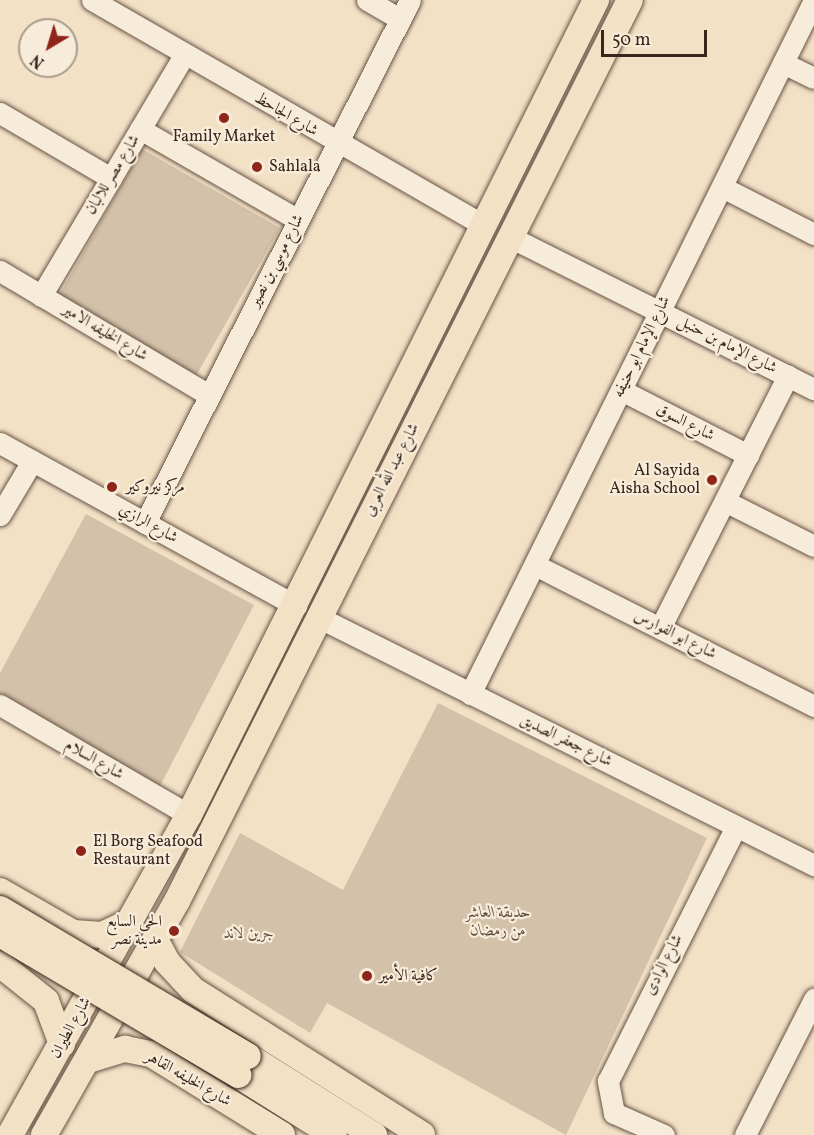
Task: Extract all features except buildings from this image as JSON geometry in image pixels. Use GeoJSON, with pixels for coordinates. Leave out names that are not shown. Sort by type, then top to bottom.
{"type":"FeatureCollection","features":[{"type":"Feature","properties":{"kind":"main road","name":"شارع عبد الله العربى"},"geometry":{"type":"LineString","coordinates":[[130,922],[307,611],[510,237],[630,0]]}},
{"type":"Feature","properties":{"kind":"main road","name":"شارع عبد الله العربى"},"geometry":{"type":"LineString","coordinates":[[156,941],[483,225],[591,11]]}},
{"type":"Feature","properties":{"kind":"main road"},"geometry":{"type":"LineString","coordinates":[[591,11],[596,33],[613,35]]}},
{"type":"Feature","properties":{"kind":"main road"},"geometry":{"type":"LineString","coordinates":[[557,75],[574,79],[585,90]]}},
{"type":"Feature","properties":{"kind":"main road"},"geometry":{"type":"LineString","coordinates":[[0,891],[12,907],[243,1065],[334,1135]]}},
{"type":"Feature","properties":{"kind":"main road"},"geometry":{"type":"LineString","coordinates":[[12,907],[82,935],[102,935],[130,922],[135,936],[156,941],[183,981],[251,1028],[422,1135]]}},
{"type":"Feature","properties":{"kind":"main road"},"geometry":{"type":"LineString","coordinates":[[0,946],[17,931],[12,907]]}},
{"type":"Feature","properties":{"kind":"main road","name":"شارع الطيران"},"geometry":{"type":"LineString","coordinates":[[10,1135],[130,922]]}},
{"type":"Feature","properties":{"kind":"main road"},"geometry":{"type":"LineString","coordinates":[[0,934],[374,1135]]}},
{"type":"Feature","properties":{"kind":"main road","name":"شارع الطيران"},"geometry":{"type":"LineString","coordinates":[[44,1135],[156,941]]}},
{"type":"Feature","properties":{"kind":"main road"},"geometry":{"type":"LineString","coordinates":[[0,964],[45,1001],[66,1037],[82,1024],[91,1026],[93,1052]]}},
{"type":"Feature","properties":{"kind":"main road"},"geometry":{"type":"LineString","coordinates":[[200,1084],[202,1064],[213,1045],[230,1033],[251,1028]]}},
{"type":"Feature","properties":{"kind":"main road","name":"شارع الخليفه القاهر"},"geometry":{"type":"LineString","coordinates":[[93,1052],[142,1051],[282,1135]]}},
{"type":"Feature","properties":{"kind":"street","name":"شارع الجاحظ"},"geometry":{"type":"LineString","coordinates":[[92,0],[336,144],[483,225]]}},
{"type":"Feature","properties":{"kind":"street"},"geometry":{"type":"LineString","coordinates":[[367,0],[400,19]]}},
{"type":"Feature","properties":{"kind":"street","name":"شارع موسي بن نصير"},"geometry":{"type":"LineString","coordinates":[[145,523],[410,0]]}},
{"type":"Feature","properties":{"kind":"street","name":"شارع الإمام ابو حنيفه"},"geometry":{"type":"LineString","coordinates":[[470,694],[814,0]]}},
{"type":"Feature","properties":{"kind":"street","name":"شارع مصر للالبان"},"geometry":{"type":"LineString","coordinates":[[41,296],[184,55]]}},
{"type":"Feature","properties":{"kind":"street"},"geometry":{"type":"LineString","coordinates":[[783,63],[814,78]]}},
{"type":"Feature","properties":{"kind":"street"},"geometry":{"type":"LineString","coordinates":[[0,113],[111,178]]}},
{"type":"Feature","properties":{"kind":"street"},"geometry":{"type":"LineString","coordinates":[[140,129],[298,220]]}},
{"type":"Feature","properties":{"kind":"street"},"geometry":{"type":"LineString","coordinates":[[722,187],[814,234]]}},
{"type":"Feature","properties":{"kind":"street","name":"شارع الإمام بن حنبل"},"geometry":{"type":"LineString","coordinates":[[510,237],[814,389]]}},
{"type":"Feature","properties":{"kind":"street","name":"شارع الخليفه الامير"},"geometry":{"type":"LineString","coordinates":[[0,271],[209,395]]}},
{"type":"Feature","properties":{"kind":"street"},"geometry":{"type":"LineString","coordinates":[[660,628],[788,376]]}},
{"type":"Feature","properties":{"kind":"street","name":"شارع السوق"},"geometry":{"type":"LineString","coordinates":[[621,390],[748,455]]}},
{"type":"Feature","properties":{"kind":"street","name":"شارع الرازي"},"geometry":{"type":"LineString","coordinates":[[0,443],[307,611]]}},
{"type":"Feature","properties":{"kind":"street"},"geometry":{"type":"LineString","coordinates":[[0,515],[32,460]]}},
{"type":"Feature","properties":{"kind":"street"},"geometry":{"type":"LineString","coordinates":[[725,501],[814,546]]}},
{"type":"Feature","properties":{"kind":"street","name":"شارع ابو الفوارس"},"geometry":{"type":"LineString","coordinates":[[535,565],[814,706]]}},
{"type":"Feature","properties":{"kind":"street","name":"شارع جعفر الصديق"},"geometry":{"type":"LineString","coordinates":[[307,611],[814,865]]}},
{"type":"Feature","properties":{"kind":"street","name":"شارع السلام"},"geometry":{"type":"LineString","coordinates":[[0,705],[189,815]]}},
{"type":"Feature","properties":{"kind":"street","name":"شارع الوادى"},"geometry":{"type":"LineString","coordinates":[[664,1135],[620,1117],[611,1108],[608,1081],[616,1060],[736,826]]}},
{"type":"Feature","properties":{"kind":"street"},"geometry":{"type":"LineString","coordinates":[[745,1135],[808,1024],[814,999]]}},
{"type":"Feature","properties":{"kind":"green space"},"geometry":{"type":"Polygon","coordinates":[[[142,149],[280,228],[196,376],[58,297],[142,149]]]}},
{"type":"Feature","properties":{"kind":"green space"},"geometry":{"type":"Polygon","coordinates":[[[86,514],[254,605],[160,786],[0,696],[0,673],[86,514]]]}},
{"type":"Feature","properties":{"kind":"green space","name":"حديقة العاشر من رمضان"},"geometry":{"type":"Polygon","coordinates":[[[438,703],[707,838],[566,1135],[327,1003],[310,1033],[180,952],[240,833],[343,890],[438,703]]]}},
{"type":"Feature","properties":{"kind":"place","name":"Family Market"},"geometry":{"type":"Point","coordinates":[224,118]}},
{"type":"Feature","properties":{"kind":"place","name":"Sahlala"},"geometry":{"type":"Point","coordinates":[257,167]}},
{"type":"Feature","properties":{"kind":"place","name":"Al Sayida Aisha School"},"geometry":{"type":"Point","coordinates":[712,480]}},
{"type":"Feature","properties":{"kind":"place","name":"مركز نيروكير"},"geometry":{"type":"Point","coordinates":[112,487]}},
{"type":"Feature","properties":{"kind":"place","name":"El Borg Seafood Restaurant"},"geometry":{"type":"Point","coordinates":[81,851]}},
{"type":"Feature","properties":{"kind":"place","name":"الحى السابع مدينة نصر"},"geometry":{"type":"Point","coordinates":[174,931]}},
{"type":"Feature","properties":{"kind":"place","name":"كافية الأمير"},"geometry":{"type":"Point","coordinates":[367,976]}},
{"type":"Feature","properties":{"kind":"park label","name":"جرين لاند"},"geometry":{"type":"Point","coordinates":[249,934]}}]}
